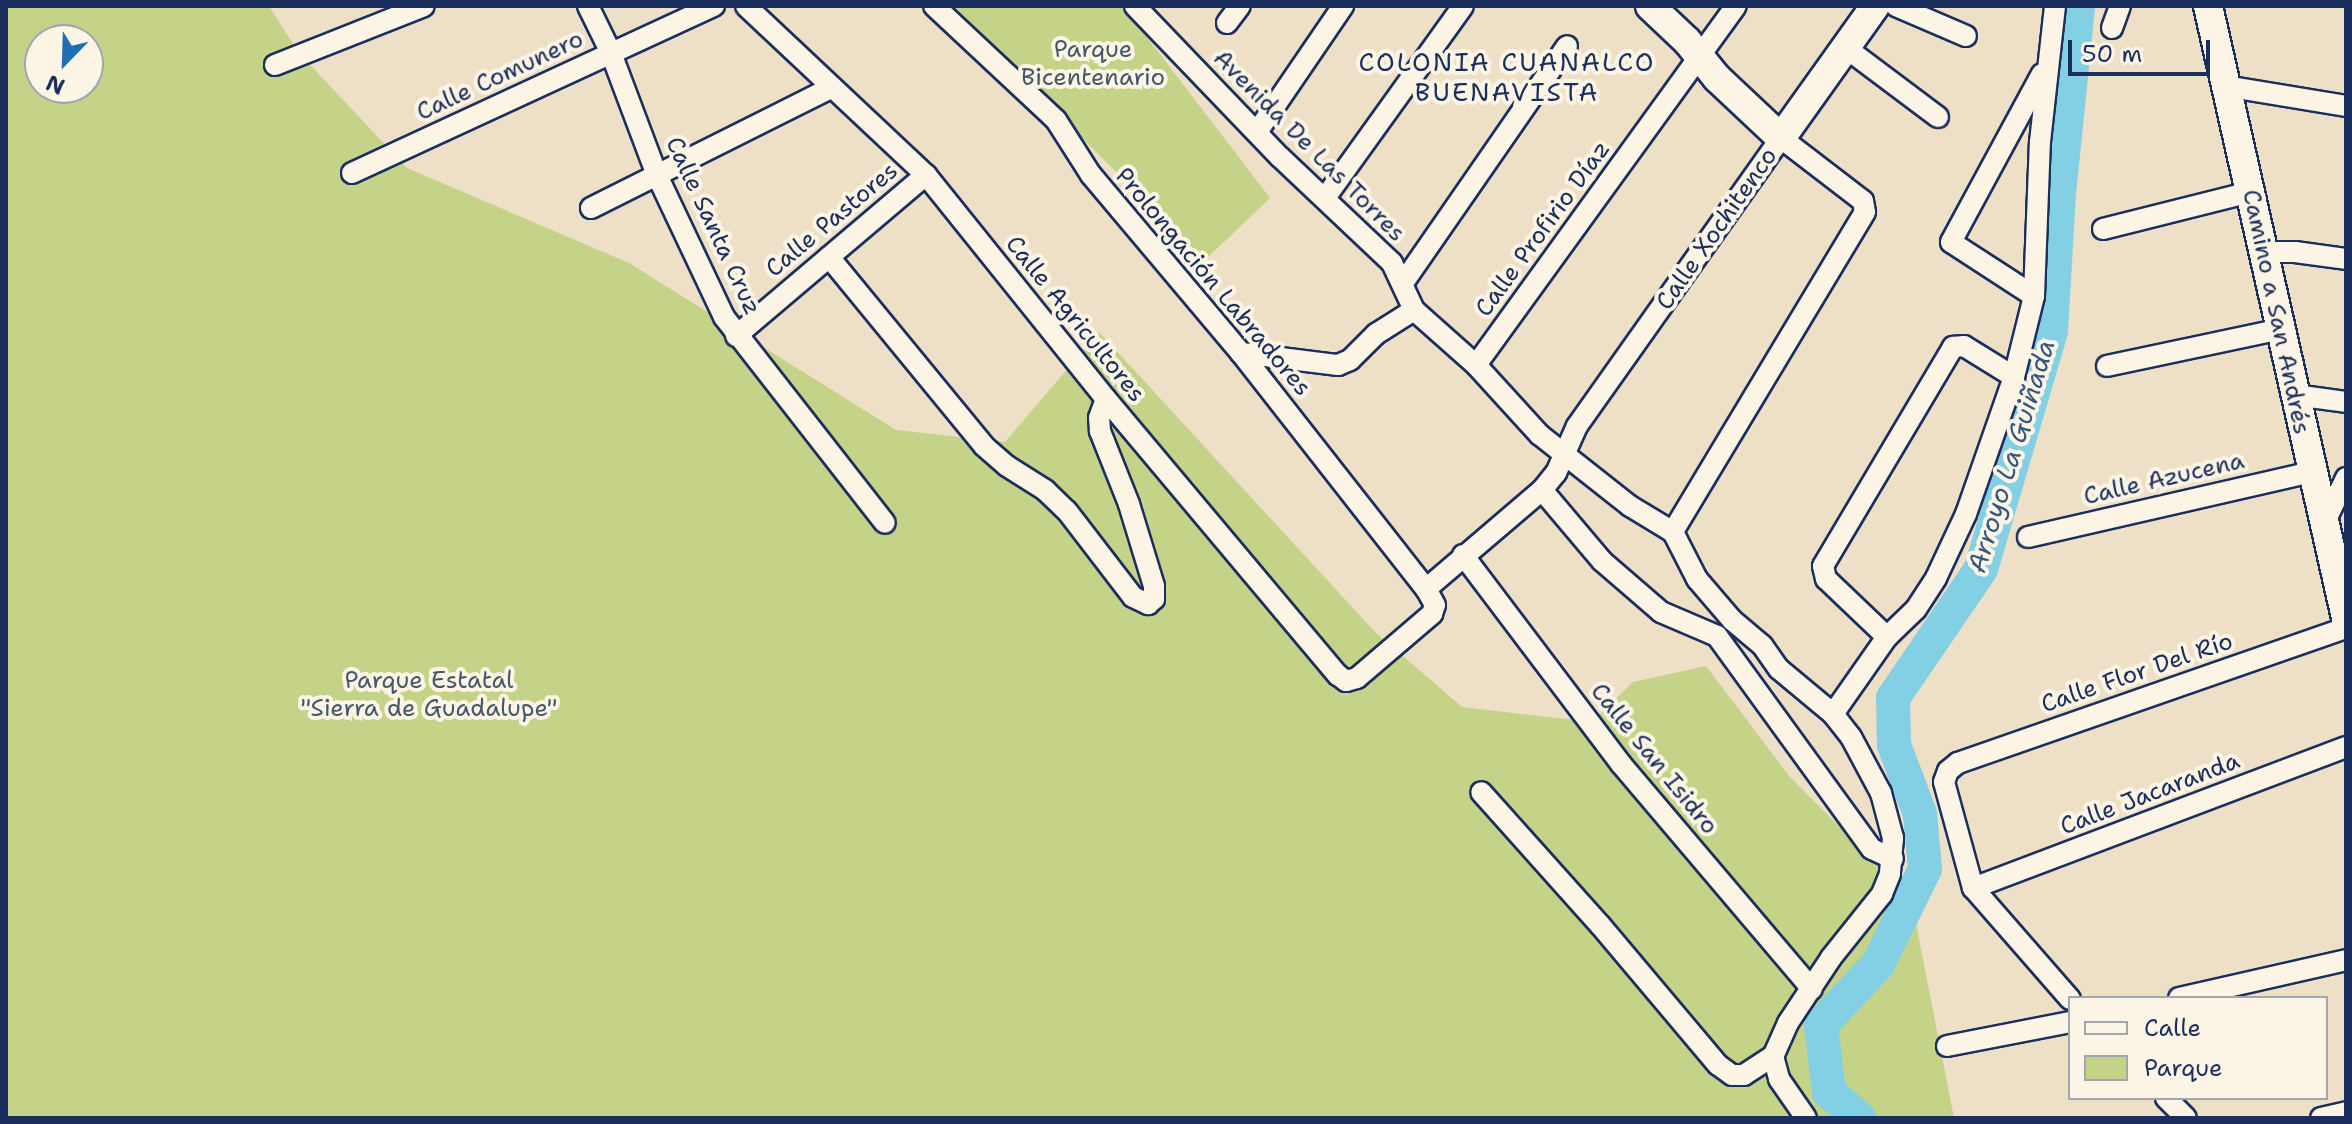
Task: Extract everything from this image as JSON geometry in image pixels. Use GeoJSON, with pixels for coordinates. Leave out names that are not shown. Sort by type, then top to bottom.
{"type":"FeatureCollection","features":[{"type":"Feature","properties":{"kind":"street"},"geometry":{"type":"LineString","coordinates":[[275,65],[424,6]]}},
{"type":"Feature","properties":{"kind":"street","name":"Calle Santa Cruz"},"geometry":{"type":"LineString","coordinates":[[588,6],[611,53],[656,173],[736,336],[885,523]]}},
{"type":"Feature","properties":{"kind":"street","name":"Calle Comunero"},"geometry":{"type":"LineString","coordinates":[[352,173],[714,6]]}},
{"type":"Feature","properties":{"kind":"street","name":"Calle Agricultores"},"geometry":{"type":"LineString","coordinates":[[746,6],[926,175],[1106,399],[1346,681]]}},
{"type":"Feature","properties":{"kind":"street","name":"Prolongación Labradores"},"geometry":{"type":"LineString","coordinates":[[934,6],[1056,120],[1091,175],[1241,353],[1430,599]]}},
{"type":"Feature","properties":{"kind":"street","name":"Avenida De Las Torres"},"geometry":{"type":"LineString","coordinates":[[1135,6],[1257,132],[1392,263],[1403,283],[1408,303],[1414,310],[1476,365],[1540,435],[1630,506],[1673,532]]}},
{"type":"Feature","properties":{"kind":"street"},"geometry":{"type":"LineString","coordinates":[[1227,23],[1240,6]]}},
{"type":"Feature","properties":{"kind":"street"},"geometry":{"type":"LineString","coordinates":[[1257,132],[1343,6]]}},
{"type":"Feature","properties":{"kind":"street"},"geometry":{"type":"LineString","coordinates":[[1325,198],[1463,6]]}},
{"type":"Feature","properties":{"kind":"street"},"geometry":{"type":"LineString","coordinates":[[1481,792],[1600,925],[1718,1065],[1732,1075],[1744,1075],[1773,1056],[1788,1023],[1831,958],[1882,894],[1893,859],[1893,838],[1881,793],[1851,737],[1833,714],[1779,669],[1762,645],[1732,620],[1697,579],[1673,532],[1865,212],[1863,201],[1781,138],[1650,6]]}},
{"type":"Feature","properties":{"kind":"street","name":"Calle Profirio Díaz"},"geometry":{"type":"LineString","coordinates":[[1476,365],[1736,6]]}},
{"type":"Feature","properties":{"kind":"street","name":"Calle Xochitenco"},"geometry":{"type":"LineString","coordinates":[[1346,681],[1357,678],[1430,599],[1463,555],[1542,490],[1565,455],[1577,426],[1875,6]]}},
{"type":"Feature","properties":{"kind":"street"},"geometry":{"type":"LineString","coordinates":[[1896,6],[1966,36]]}},
{"type":"Feature","properties":{"kind":"street"},"geometry":{"type":"LineString","coordinates":[[1833,714],[1887,637],[1916,609],[1949,552],[1985,463],[2014,377],[2034,296],[2046,66],[2055,6]]}},
{"type":"Feature","properties":{"kind":"street"},"geometry":{"type":"LineString","coordinates":[[2112,28],[2120,6]]}},
{"type":"Feature","properties":{"kind":"street","name":"Camino a San Andrés"},"geometry":{"type":"LineString","coordinates":[[2208,6],[2346,618]]}},
{"type":"Feature","properties":{"kind":"street"},"geometry":{"type":"LineString","coordinates":[[1403,283],[1567,46]]}},
{"type":"Feature","properties":{"kind":"street"},"geometry":{"type":"LineString","coordinates":[[1846,48],[1938,117]]}},
{"type":"Feature","properties":{"kind":"street"},"geometry":{"type":"LineString","coordinates":[[2034,296],[1955,248],[1951,239],[2046,66]]}},
{"type":"Feature","properties":{"kind":"street"},"geometry":{"type":"LineString","coordinates":[[2225,86],[2346,106]]}},
{"type":"Feature","properties":{"kind":"street"},"geometry":{"type":"LineString","coordinates":[[591,208],[831,88]]}},
{"type":"Feature","properties":{"kind":"street","name":"Calle Pastores"},"geometry":{"type":"LineString","coordinates":[[736,336],[926,175]]}},
{"type":"Feature","properties":{"kind":"street"},"geometry":{"type":"LineString","coordinates":[[2103,229],[2250,192]]}},
{"type":"Feature","properties":{"kind":"street"},"geometry":{"type":"LineString","coordinates":[[2264,252],[2295,252],[2346,259]]}},
{"type":"Feature","properties":{"kind":"street"},"geometry":{"type":"LineString","coordinates":[[829,257],[984,446],[1007,466],[1045,490],[1067,511],[1133,597],[1148,604],[1154,599],[1154,586],[1129,504],[1100,431],[1099,418],[1106,399]]}},
{"type":"Feature","properties":{"kind":"street"},"geometry":{"type":"LineString","coordinates":[[1241,353],[1338,365],[1350,360],[1376,334],[1414,310]]}},
{"type":"Feature","properties":{"kind":"street"},"geometry":{"type":"LineString","coordinates":[[2107,366],[2281,329]]}},
{"type":"Feature","properties":{"kind":"street"},"geometry":{"type":"LineString","coordinates":[[1887,637],[1826,579],[1823,566],[1955,345],[1964,346],[2014,377]]}},
{"type":"Feature","properties":{"kind":"street"},"geometry":{"type":"LineString","coordinates":[[2295,395],[2346,402]]}},
{"type":"Feature","properties":{"kind":"street","name":"Calle Azucena"},"geometry":{"type":"LineString","coordinates":[[2028,537],[2311,472]]}},
{"type":"Feature","properties":{"kind":"street"},"geometry":{"type":"LineString","coordinates":[[2324,524],[2346,478]]}},
{"type":"Feature","properties":{"kind":"street"},"geometry":{"type":"LineString","coordinates":[[1542,490],[1602,561],[1661,612],[1717,636],[1872,849],[1893,859]]}},
{"type":"Feature","properties":{"kind":"street","name":"Calle San Isidro"},"geometry":{"type":"LineString","coordinates":[[1463,555],[1621,764],[1812,989]]}},
{"type":"Feature","properties":{"kind":"street"},"geometry":{"type":"LineString","coordinates":[[1717,636],[1732,620]]}},
{"type":"Feature","properties":{"kind":"street","name":"Calle Flor Del Río"},"geometry":{"type":"LineString","coordinates":[[1973,888],[1944,782],[1948,771],[1958,763],[2346,628]]}},
{"type":"Feature","properties":{"kind":"street","name":"Calle Jacaranda"},"geometry":{"type":"LineString","coordinates":[[1973,888],[2346,747]]}},
{"type":"Feature","properties":{"kind":"street"},"geometry":{"type":"LineString","coordinates":[[1973,888],[2068,997]]}},
{"type":"Feature","properties":{"kind":"street"},"geometry":{"type":"LineString","coordinates":[[2188,996],[2346,960]]}},
{"type":"Feature","properties":{"kind":"street"},"geometry":{"type":"LineString","coordinates":[[1947,1046],[2068,1022]]}},
{"type":"Feature","properties":{"kind":"street"},"geometry":{"type":"LineString","coordinates":[[1773,1056],[1785,1090],[1806,1118]]}},
{"type":"Feature","properties":{"kind":"street"},"geometry":{"type":"LineString","coordinates":[[2168,1100],[2186,1118]]}},
{"type":"Feature","properties":{"kind":"street"},"geometry":{"type":"LineString","coordinates":[[2321,1118],[2346,1112]]}},
{"type":"Feature","properties":{"kind":"green space","name":"Parque Estatal \"Sierra de Guadalupe\""},"geometry":{"type":"Polygon","coordinates":[[[6,6],[269,6],[298,52],[407,168],[629,263],[896,430],[1005,442],[1099,332],[1375,632],[1462,707],[1592,722],[1633,682],[1706,666],[1790,777],[1911,898],[1954,1118],[6,1118],[6,6]]]}},
{"type":"Feature","properties":{"kind":"green space","name":"Parque Bicentenario"},"geometry":{"type":"Polygon","coordinates":[[[949,6],[1123,6],[1270,198],[1205,260],[949,6]]]}},
{"type":"Feature","properties":{"kind":"waterway","name":"Arroyo La Guiñada"},"geometry":{"type":"LineString","coordinates":[[1859,1118],[1829,1092],[1821,1025],[1878,964],[1925,869],[1920,814],[1894,745],[1893,698],[1981,569],[2051,331],[2059,194],[2078,6]]}},
{"type":"Feature","properties":{"kind":"district","name":"COLONIA CUANALCO BUENAVISTA"},"geometry":{"type":"Point","coordinates":[1507,77]}}]}
